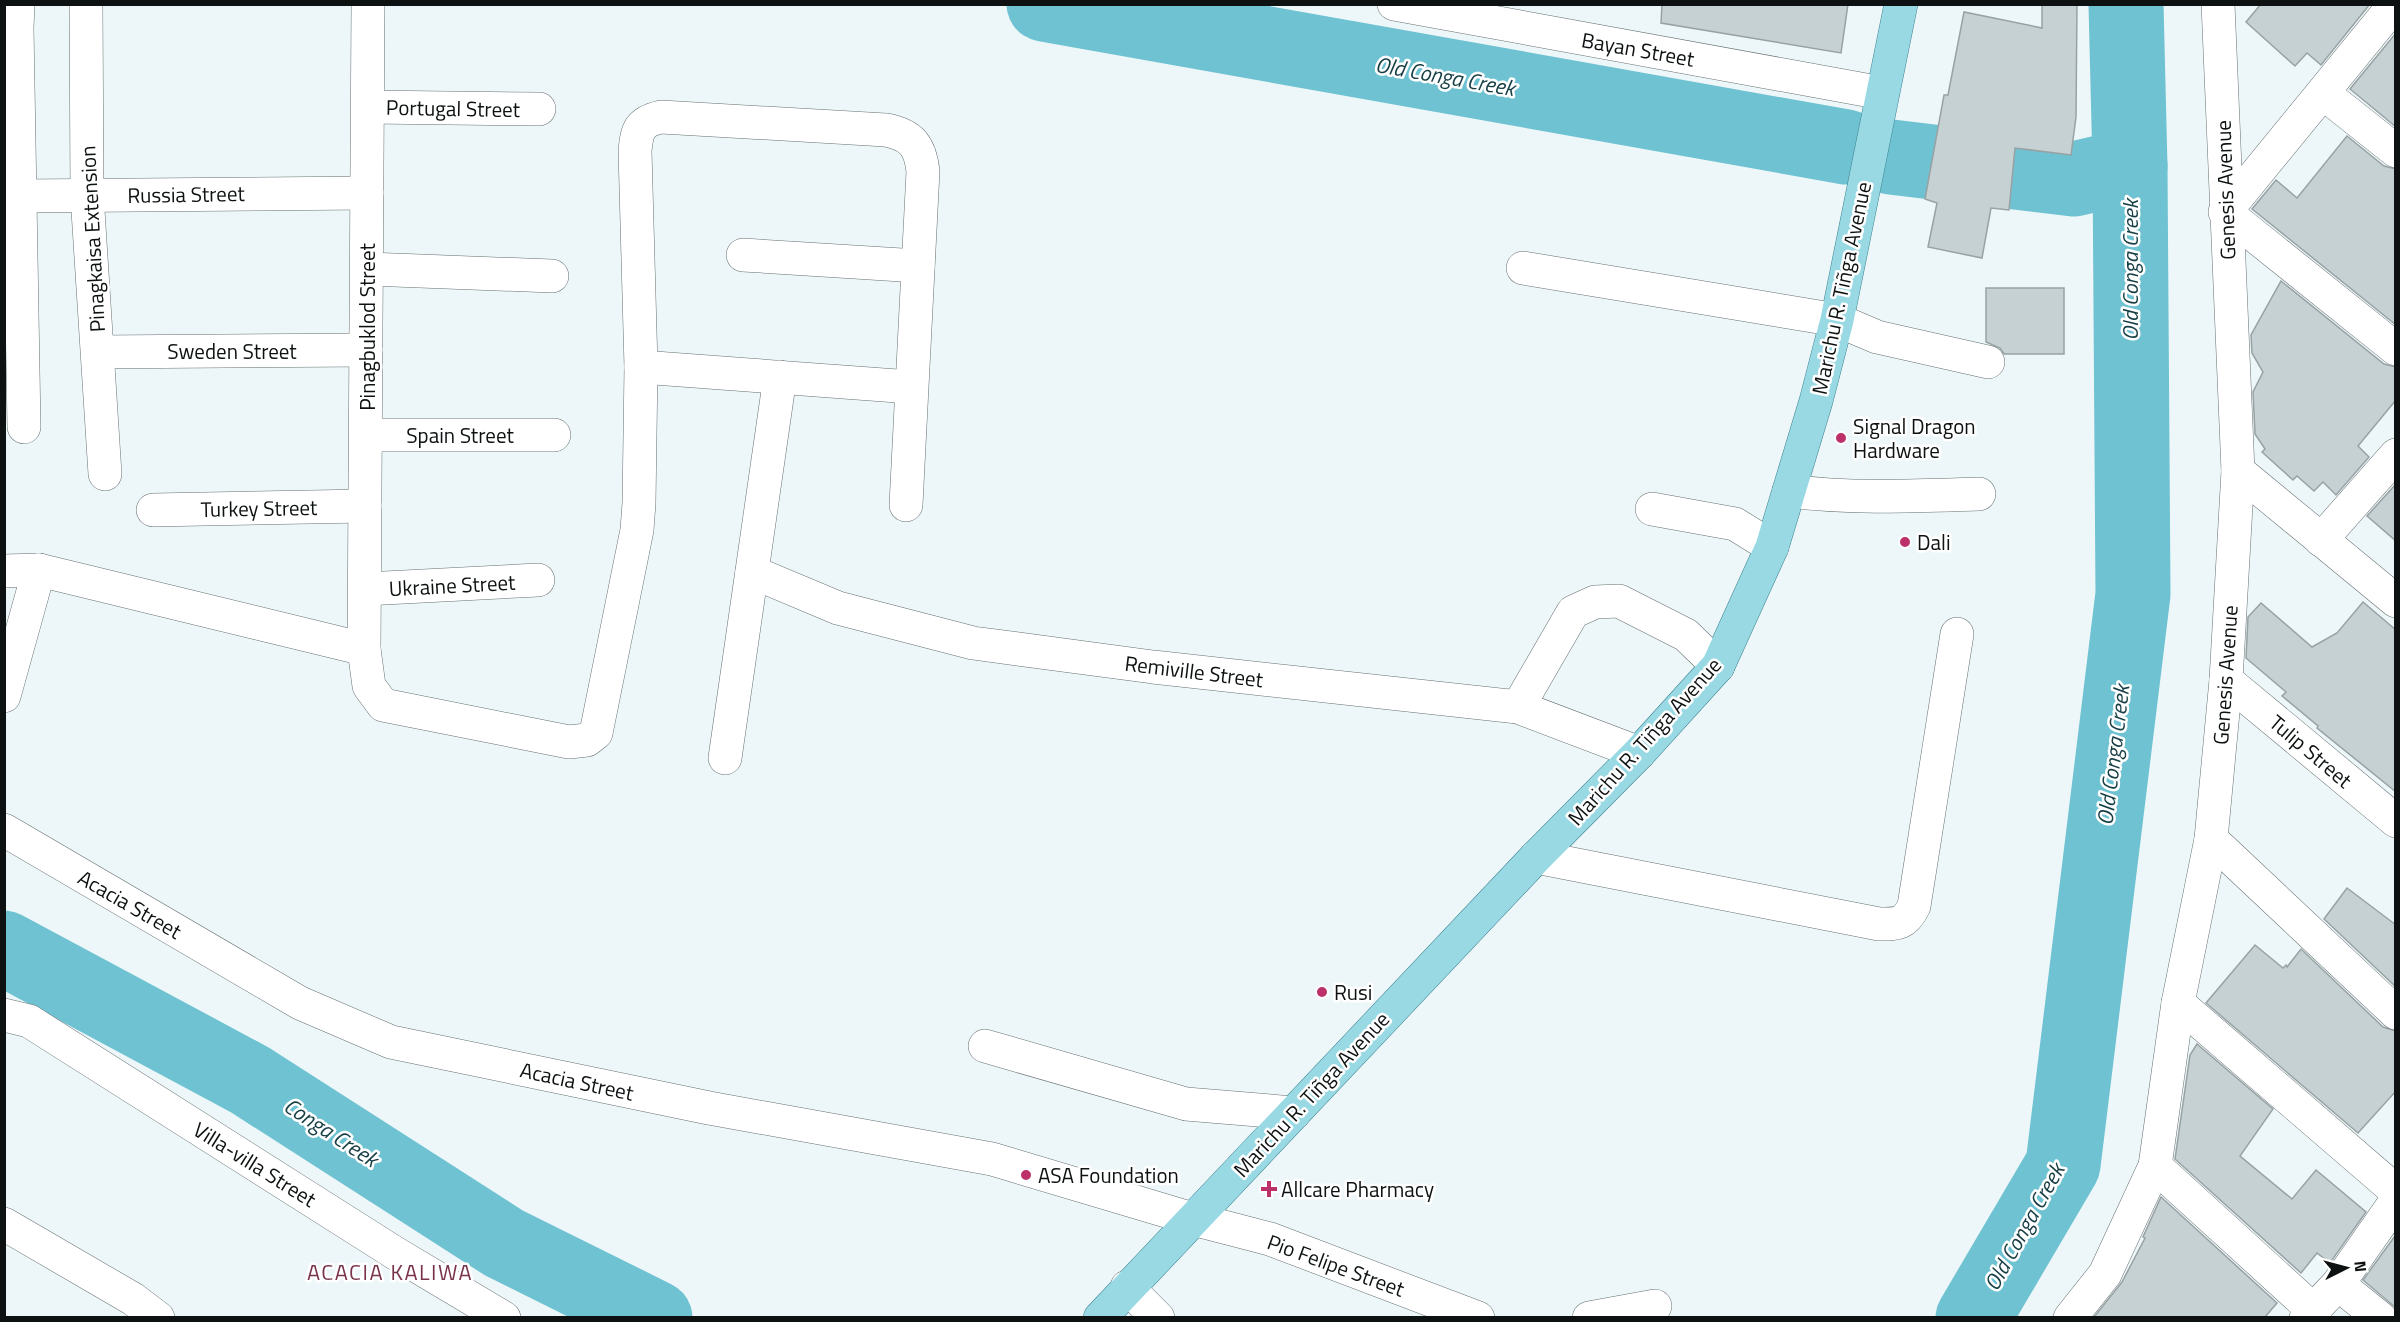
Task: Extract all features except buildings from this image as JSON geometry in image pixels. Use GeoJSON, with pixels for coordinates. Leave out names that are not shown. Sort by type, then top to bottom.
{"type":"FeatureCollection","features":[{"type":"Feature","properties":{"kind":"main road","name":"Marichu R. Tiñga Avenue"},"geometry":{"type":"LineString","coordinates":[[1100,1317],[1536,857],[1639,753],[1718,666],[1772,547],[1816,401],[1837,320],[1901,4]]}},
{"type":"Feature","properties":{"kind":"street"},"geometry":{"type":"LineString","coordinates":[[18,4],[12,197],[24,428]]}},
{"type":"Feature","properties":{"kind":"street","name":"Pinagkaisa Extension"},"geometry":{"type":"LineString","coordinates":[[86,4],[87,195],[105,474]]}},
{"type":"Feature","properties":{"kind":"street","name":"Pinagbuklod Street"},"geometry":{"type":"LineString","coordinates":[[368,4],[364,649],[369,686],[383,705],[569,742],[580,742],[591,738],[598,726],[637,530],[641,367]]}},
{"type":"Feature","properties":{"kind":"street","name":"Bayan Street"},"geometry":{"type":"LineString","coordinates":[[1394,4],[1882,93]]}},
{"type":"Feature","properties":{"kind":"street","name":"Genesis Avenue"},"geometry":{"type":"LineString","coordinates":[[2070,1317],[2105,1274],[2155,1166],[2178,1003],[2211,839],[2226,680],[2238,471],[2225,212],[2218,4]]}},
{"type":"Feature","properties":{"kind":"street"},"geometry":{"type":"LineString","coordinates":[[2395,4],[2225,212],[2396,349]]}},
{"type":"Feature","properties":{"kind":"street"},"geometry":{"type":"LineString","coordinates":[[2323,93],[2396,151]]}},
{"type":"Feature","properties":{"kind":"street","name":"Portugal Street"},"geometry":{"type":"LineString","coordinates":[[368,107],[538,109]]}},
{"type":"Feature","properties":{"kind":"street"},"geometry":{"type":"LineString","coordinates":[[906,505],[923,171],[921,155],[906,136],[886,130],[661,117],[650,119],[642,125],[636,135],[635,151],[641,367],[911,387]]}},
{"type":"Feature","properties":{"kind":"street","name":"Russia Street"},"geometry":{"type":"LineString","coordinates":[[12,197],[367,192]]}},
{"type":"Feature","properties":{"kind":"street"},"geometry":{"type":"LineString","coordinates":[[743,255],[918,266]]}},
{"type":"Feature","properties":{"kind":"street"},"geometry":{"type":"LineString","coordinates":[[1523,268],[1837,320],[1877,337],[1988,362]]}},
{"type":"Feature","properties":{"kind":"street"},"geometry":{"type":"LineString","coordinates":[[368,269],[552,276]]}},
{"type":"Feature","properties":{"kind":"street","name":"Sweden Street"},"geometry":{"type":"LineString","coordinates":[[98,352],[366,350]]}},
{"type":"Feature","properties":{"kind":"street"},"geometry":{"type":"LineString","coordinates":[[725,758],[780,377]]}},
{"type":"Feature","properties":{"kind":"street","name":"Spain Street"},"geometry":{"type":"LineString","coordinates":[[366,435],[554,435]]}},
{"type":"Feature","properties":{"kind":"street"},"geometry":{"type":"LineString","coordinates":[[2321,540],[2396,455]]}},
{"type":"Feature","properties":{"kind":"street"},"geometry":{"type":"LineString","coordinates":[[2238,471],[2396,601]]}},
{"type":"Feature","properties":{"kind":"street"},"geometry":{"type":"LineString","coordinates":[[1789,491],[1826,496],[1879,498],[1979,494]]}},
{"type":"Feature","properties":{"kind":"street","name":"Turkey Street"},"geometry":{"type":"LineString","coordinates":[[153,510],[365,506]]}},
{"type":"Feature","properties":{"kind":"street"},"geometry":{"type":"LineString","coordinates":[[1652,508],[1735,524],[1772,547]]}},
{"type":"Feature","properties":{"kind":"street"},"geometry":{"type":"LineString","coordinates":[[4,696],[39,570]]}},
{"type":"Feature","properties":{"kind":"street"},"geometry":{"type":"LineString","coordinates":[[4,571],[39,570],[364,649]]}},
{"type":"Feature","properties":{"kind":"street","name":"Remiville Street"},"geometry":{"type":"LineString","coordinates":[[752,572],[838,608],[973,643],[1153,667],[1518,707],[1639,753]]}},
{"type":"Feature","properties":{"kind":"street","name":"Ukraine Street"},"geometry":{"type":"LineString","coordinates":[[365,589],[538,580]]}},
{"type":"Feature","properties":{"kind":"street"},"geometry":{"type":"LineString","coordinates":[[1518,707],[1574,612],[1596,602],[1618,601],[1686,635],[1718,666]]}},
{"type":"Feature","properties":{"kind":"street"},"geometry":{"type":"LineString","coordinates":[[1536,857],[1879,924],[1897,924],[1905,920],[1914,906],[1957,634]]}},
{"type":"Feature","properties":{"kind":"street","name":"Tulip Street"},"geometry":{"type":"LineString","coordinates":[[2226,680],[2396,821]]}},
{"type":"Feature","properties":{"kind":"street","name":"Acacia Street"},"geometry":{"type":"LineString","coordinates":[[4,830],[300,1003],[391,1042],[709,1108],[992,1159],[1193,1219]]}},
{"type":"Feature","properties":{"kind":"street"},"geometry":{"type":"LineString","coordinates":[[2211,839],[2396,1013]]}},
{"type":"Feature","properties":{"kind":"street"},"geometry":{"type":"LineString","coordinates":[[2178,1003],[2396,1191]]}},
{"type":"Feature","properties":{"kind":"street","name":"Villa-villa Street"},"geometry":{"type":"LineString","coordinates":[[4,1015],[28,1021],[395,1253],[504,1317]]}},
{"type":"Feature","properties":{"kind":"street"},"geometry":{"type":"LineString","coordinates":[[985,1046],[1186,1104],[1294,1113]]}},
{"type":"Feature","properties":{"kind":"street"},"geometry":{"type":"LineString","coordinates":[[2155,1166],[2309,1313],[2338,1284],[2396,1201]]}},
{"type":"Feature","properties":{"kind":"street","name":"Pio Felipe Street"},"geometry":{"type":"LineString","coordinates":[[1193,1219],[1270,1239],[1478,1317]]}},
{"type":"Feature","properties":{"kind":"street"},"geometry":{"type":"LineString","coordinates":[[4,1224],[133,1299],[158,1317]]}},
{"type":"Feature","properties":{"kind":"street"},"geometry":{"type":"LineString","coordinates":[[2338,1284],[2380,1317]]}},
{"type":"Feature","properties":{"kind":"street"},"geometry":{"type":"LineString","coordinates":[[1127,1287],[1158,1317]]}},
{"type":"Feature","properties":{"kind":"street"},"geometry":{"type":"LineString","coordinates":[[1589,1317],[1655,1306]]}},
{"type":"Feature","properties":{"kind":"waterway","name":"Old Conga Creek"},"geometry":{"type":"LineString","coordinates":[[1044,4],[1846,147]]}},
{"type":"Feature","properties":{"kind":"waterway","name":"Old Conga Creek"},"geometry":{"type":"LineString","coordinates":[[1973,1318],[2063,1165],[2133,594],[2130,166],[2126,4]]}},
{"type":"Feature","properties":{"kind":"waterway","name":"Old Conga Creek"},"geometry":{"type":"LineString","coordinates":[[1891,157],[2074,179],[2130,166]]}},
{"type":"Feature","properties":{"kind":"waterway","name":"Conga Creek"},"geometry":{"type":"LineString","coordinates":[[4,948],[250,1080],[504,1243],[655,1318]]}},
{"type":"Feature","properties":{"kind":"place","name":"Signal Dragon Hardware"},"geometry":{"type":"Point","coordinates":[1841,438]}},
{"type":"Feature","properties":{"kind":"place","name":"Dali"},"geometry":{"type":"Point","coordinates":[1905,542]}},
{"type":"Feature","properties":{"kind":"place","name":"Rusi"},"geometry":{"type":"Point","coordinates":[1322,992]}},
{"type":"Feature","properties":{"kind":"place","name":"ASA Foundation"},"geometry":{"type":"Point","coordinates":[1026,1175]}},
{"type":"Feature","properties":{"kind":"place","name":"Allcare Pharmacy"},"geometry":{"type":"Point","coordinates":[1269,1189]}},
{"type":"Feature","properties":{"kind":"district","name":"ACACIA KALIWA"},"geometry":{"type":"Point","coordinates":[390,1272]}}]}
